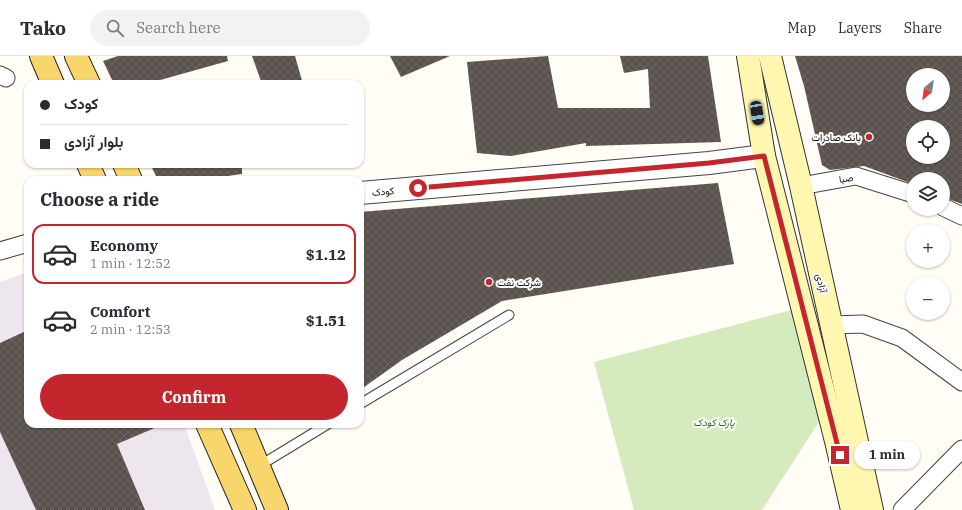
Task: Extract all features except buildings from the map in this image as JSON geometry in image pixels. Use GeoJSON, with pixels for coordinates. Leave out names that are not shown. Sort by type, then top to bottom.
{"type":"FeatureCollection","features":[{"type":"Feature","properties":{"kind":"main road"},"geometry":{"type":"LineString","coordinates":[[40,56],[51,80]]}},
{"type":"Feature","properties":{"kind":"main road"},"geometry":{"type":"LineString","coordinates":[[76,56],[86,80]]}},
{"type":"Feature","properties":{"kind":"main road"},"geometry":{"type":"LineString","coordinates":[[748,56],[764,156],[833,426],[852,510]]}},
{"type":"Feature","properties":{"kind":"main road","name":"آزادی"},"geometry":{"type":"LineString","coordinates":[[770,56],[872,510]]}},
{"type":"Feature","properties":{"kind":"main road"},"geometry":{"type":"LineString","coordinates":[[209,428],[245,510]]}},
{"type":"Feature","properties":{"kind":"main road"},"geometry":{"type":"LineString","coordinates":[[243,428],[277,510]]}},
{"type":"Feature","properties":{"kind":"street","name":"کودک"},"geometry":{"type":"LineString","coordinates":[[364,193],[709,163],[764,156]]}},
{"type":"Feature","properties":{"kind":"street","name":"صبا"},"geometry":{"type":"LineString","coordinates":[[800,186],[856,176],[906,192]]}},
{"type":"Feature","properties":{"kind":"street"},"geometry":{"type":"LineString","coordinates":[[950,210],[962,216]]}},
{"type":"Feature","properties":{"kind":"street"},"geometry":{"type":"LineString","coordinates":[[0,251],[24,244]]}},
{"type":"Feature","properties":{"kind":"street"},"geometry":{"type":"LineString","coordinates":[[831,325],[863,324],[902,338],[962,382]]}},
{"type":"Feature","properties":{"kind":"street"},"geometry":{"type":"LineString","coordinates":[[902,510],[962,449]]}},
{"type":"Feature","properties":{"kind":"lane"},"geometry":{"type":"LineString","coordinates":[[364,402],[509,315]]}},
{"type":"Feature","properties":{"kind":"lane"},"geometry":{"type":"LineString","coordinates":[[259,466],[321,428]]}},
{"type":"Feature","properties":{"kind":"shaded area"},"geometry":{"type":"Polygon","coordinates":[[[24,273],[24,428],[185,428],[215,510],[0,510],[0,282],[24,273]]]}},
{"type":"Feature","properties":{"kind":"green space","name":"پارک کودک"},"geometry":{"type":"Polygon","coordinates":[[[795,309],[826,411],[762,510],[634,510],[594,362],[795,309]]]}},
{"type":"Feature","properties":{"kind":"place","name":"بانک صادرات"},"geometry":{"type":"Point","coordinates":[869,137]}},
{"type":"Feature","properties":{"kind":"place","name":"شرکت نفت"},"geometry":{"type":"Point","coordinates":[489,282]}},
{"type":"Feature","properties":{"kind":"route"},"geometry":{"type":"LineString","coordinates":[[418,188],[709,163],[764,156],[840,455]]}}]}
